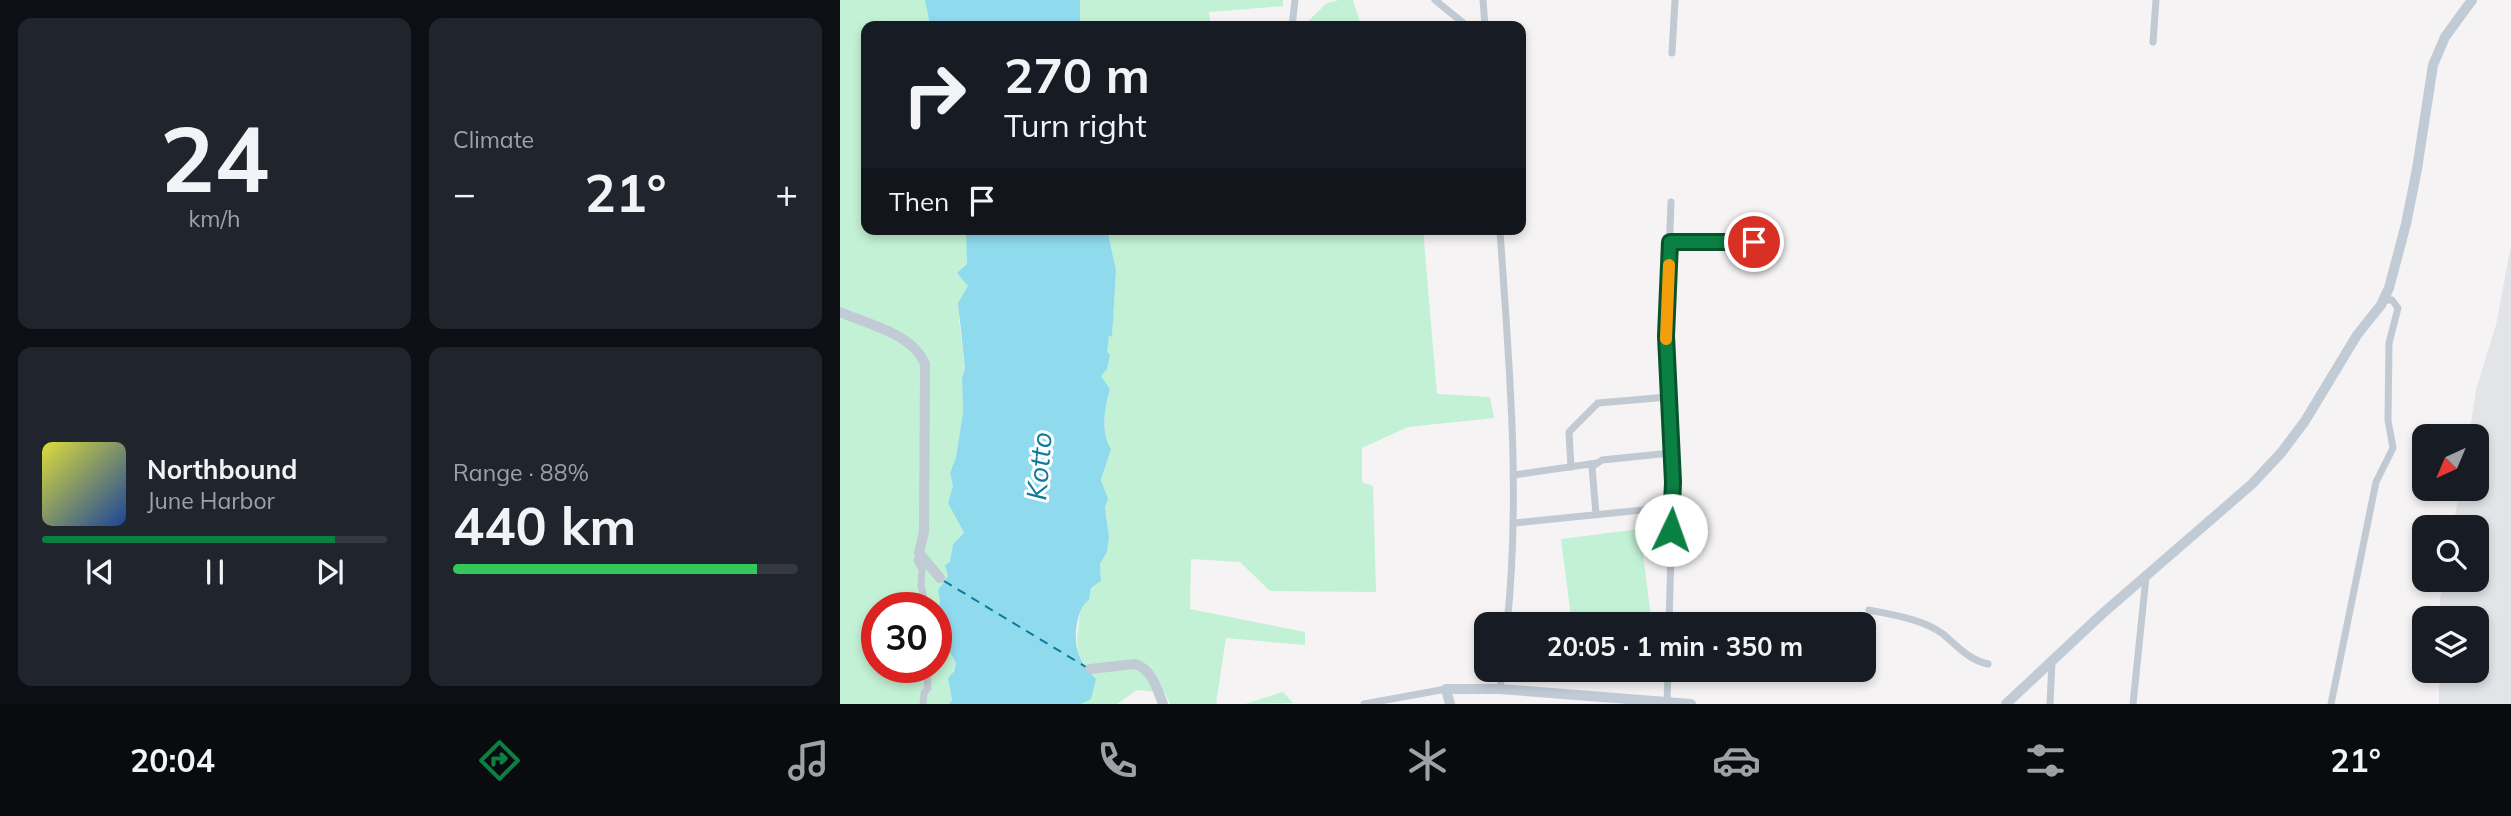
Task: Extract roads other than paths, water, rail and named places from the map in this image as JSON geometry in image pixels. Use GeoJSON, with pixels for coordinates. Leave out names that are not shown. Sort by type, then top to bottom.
{"type":"FeatureCollection","features":[{"type":"Feature","properties":{"kind":"main road"},"geometry":{"type":"LineString","coordinates":[[2006,704],[2102,614],[2249,487],[2281,453],[2305,421],[2357,335],[2384,300],[2406,225],[2434,62],[2445,37],[2472,0]]}},
{"type":"Feature","properties":{"kind":"main road"},"geometry":{"type":"LineString","coordinates":[[840,312],[907,341],[925,365],[925,532],[919,556],[940,578]]}},
{"type":"Feature","properties":{"kind":"main road"},"geometry":{"type":"LineString","coordinates":[[1090,669],[1135,664],[1142,666],[1152,677],[1163,704]]}},
{"type":"Feature","properties":{"kind":"main road"},"geometry":{"type":"LineString","coordinates":[[1450,704],[1446,689],[1500,689],[1691,704]]}},
{"type":"Feature","properties":{"kind":"street"},"geometry":{"type":"LineString","coordinates":[[1293,21],[1295,0]]}},
{"type":"Feature","properties":{"kind":"street"},"geometry":{"type":"LineString","coordinates":[[1435,0],[1462,21]]}},
{"type":"Feature","properties":{"kind":"street"},"geometry":{"type":"LineString","coordinates":[[1483,0],[1485,21]]}},
{"type":"Feature","properties":{"kind":"street"},"geometry":{"type":"LineString","coordinates":[[1672,53],[1675,0]]}},
{"type":"Feature","properties":{"kind":"street"},"geometry":{"type":"LineString","coordinates":[[2153,42],[2156,0]]}},
{"type":"Feature","properties":{"kind":"street"},"geometry":{"type":"LineString","coordinates":[[1669,612],[1673,482],[1666,336],[1671,202]]}},
{"type":"Feature","properties":{"kind":"street"},"geometry":{"type":"LineString","coordinates":[[1500,235],[1514,474],[1515,523],[1508,612]]}},
{"type":"Feature","properties":{"kind":"street"},"geometry":{"type":"LineString","coordinates":[[1670,242],[1754,242]]}},
{"type":"Feature","properties":{"kind":"street"},"geometry":{"type":"LineString","coordinates":[[2331,704],[2376,482],[2393,448],[2388,420],[2389,342],[2398,308],[2392,300],[2384,300]]}},
{"type":"Feature","properties":{"kind":"street"},"geometry":{"type":"LineString","coordinates":[[1571,467],[1569,432],[1598,403],[1668,397]]}},
{"type":"Feature","properties":{"kind":"street"},"geometry":{"type":"LineString","coordinates":[[1595,514],[1592,467],[1602,460],[1671,453]]}},
{"type":"Feature","properties":{"kind":"street"},"geometry":{"type":"LineString","coordinates":[[1514,474],[1597,463]]}},
{"type":"Feature","properties":{"kind":"street"},"geometry":{"type":"LineString","coordinates":[[1515,523],[1672,507]]}},
{"type":"Feature","properties":{"kind":"street"},"geometry":{"type":"LineString","coordinates":[[919,556],[917,560],[922,570],[923,592]]}},
{"type":"Feature","properties":{"kind":"street"},"geometry":{"type":"LineString","coordinates":[[2133,704],[2146,577]]}},
{"type":"Feature","properties":{"kind":"street"},"geometry":{"type":"LineString","coordinates":[[1869,610],[1899,616],[1940,633],[1973,660],[1988,664]]}},
{"type":"Feature","properties":{"kind":"street"},"geometry":{"type":"LineString","coordinates":[[2050,704],[2052,662]]}},
{"type":"Feature","properties":{"kind":"street"},"geometry":{"type":"LineString","coordinates":[[1500,689],[1501,682]]}},
{"type":"Feature","properties":{"kind":"street"},"geometry":{"type":"LineString","coordinates":[[1667,703],[1668,682]]}},
{"type":"Feature","properties":{"kind":"street"},"geometry":{"type":"LineString","coordinates":[[923,704],[928,683]]}},
{"type":"Feature","properties":{"kind":"street"},"geometry":{"type":"LineString","coordinates":[[1364,704],[1446,689]]}},
{"type":"Feature","properties":{"kind":"water"},"geometry":{"type":"Polygon","coordinates":[[[925,0],[1080,0],[1080,21],[929,21],[925,0]]]}},
{"type":"Feature","properties":{"kind":"water","name":"Kotto"},"geometry":{"type":"Polygon","coordinates":[[[966,235],[1108,235],[1116,270],[1112,337],[1109,335],[1107,352],[1110,355],[1107,369],[1101,376],[1110,389],[1105,427],[1111,449],[1101,480],[1108,499],[1105,507],[1109,537],[1107,552],[1100,564],[1101,581],[1091,588],[1089,600],[1077,623],[1078,652],[1096,679],[1091,699],[1081,704],[949,704],[952,700],[949,683],[952,683],[956,663],[952,656],[952,592],[938,590],[948,576],[945,565],[950,562],[953,544],[964,533],[948,503],[953,486],[950,473],[956,457],[963,412],[962,378],[965,368],[958,303],[968,286],[957,273],[967,264],[966,235]]]}}]}
